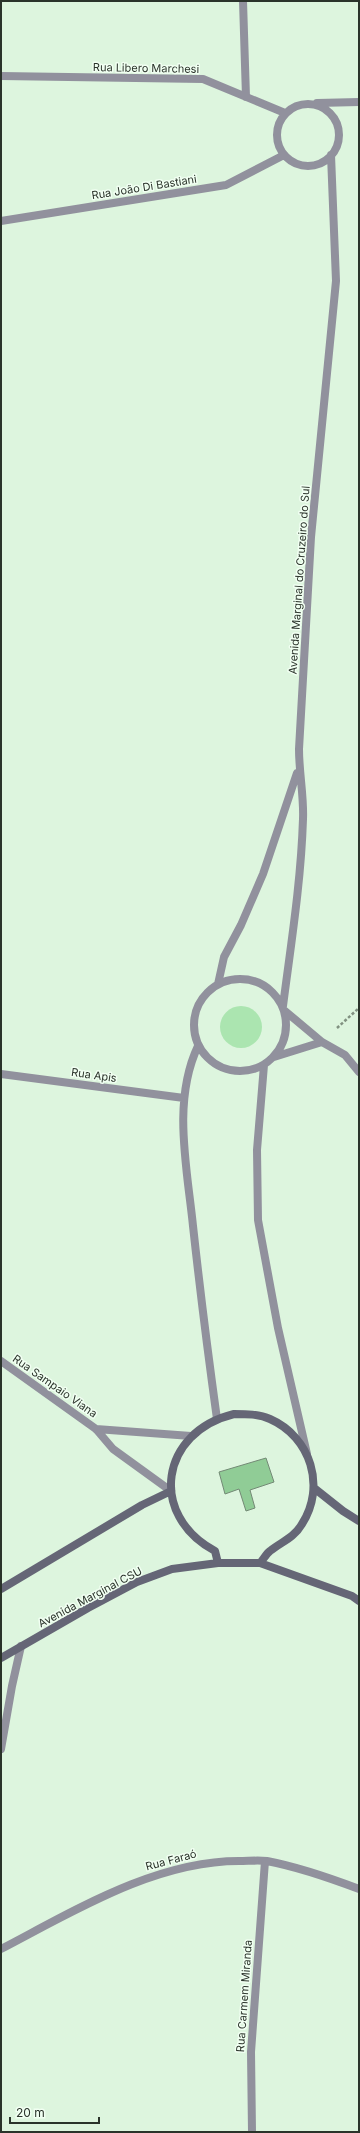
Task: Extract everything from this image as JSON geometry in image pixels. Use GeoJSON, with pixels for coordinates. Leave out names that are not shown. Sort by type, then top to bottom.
{"type":"FeatureCollection","features":[{"type":"Feature","properties":{"kind":"main road"},"geometry":{"type":"LineString","coordinates":[[218,1563],[215,1552],[200,1543],[188,1531],[176,1513],[171,1491],[174,1466],[180,1450],[191,1436],[217,1419],[240,1414],[252,1414],[269,1419],[285,1428],[298,1440],[308,1454],[313,1472],[314,1488],[312,1505],[302,1525],[287,1541],[270,1552],[260,1563],[352,1596],[359,1600]]}},
{"type":"Feature","properties":{"kind":"main road"},"geometry":{"type":"LineString","coordinates":[[314,1488],[359,1521]]}},
{"type":"Feature","properties":{"kind":"main road"},"geometry":{"type":"LineString","coordinates":[[1,1589],[142,1505],[171,1491]]}},
{"type":"Feature","properties":{"kind":"main road","name":"Avenida Marginal CSU"},"geometry":{"type":"LineString","coordinates":[[1,1658],[137,1582],[172,1569],[218,1563],[260,1563]]}},
{"type":"Feature","properties":{"kind":"street"},"geometry":{"type":"LineString","coordinates":[[243,1],[246,97]]}},
{"type":"Feature","properties":{"kind":"street","name":"Rua Libero Marchesi"},"geometry":{"type":"LineString","coordinates":[[1,76],[203,79],[285,113]]}},
{"type":"Feature","properties":{"kind":"street"},"geometry":{"type":"LineString","coordinates":[[313,104],[322,106],[330,112],[335,119],[339,138],[337,147],[331,156],[323,162],[313,166],[302,166],[292,162],[284,156],[276,138],[280,120],[285,113],[298,105],[313,104],[359,102]]}},
{"type":"Feature","properties":{"kind":"street","name":"Rua João Di Bastiani"},"geometry":{"type":"LineString","coordinates":[[1,221],[226,185],[284,156]]}},
{"type":"Feature","properties":{"kind":"street","name":"Avenida Marginal do Cruzeiro do Sul"},"geometry":{"type":"LineString","coordinates":[[284,1008],[298,885],[303,818],[299,769],[311,537],[336,281],[331,156]]}},
{"type":"Feature","properties":{"kind":"street"},"geometry":{"type":"LineString","coordinates":[[218,984],[224,957],[241,925],[263,874],[299,769]]}},
{"type":"Feature","properties":{"kind":"street"},"geometry":{"type":"LineString","coordinates":[[284,1008],[286,1035],[281,1047],[274,1057],[264,1065],[250,1070],[236,1071],[221,1068],[208,1060],[198,1046],[194,1033],[194,1018],[198,1004],[206,993],[218,984],[232,979],[248,979],[262,984],[274,993],[284,1008],[322,1042],[345,1054],[359,1072]]}},
{"type":"Feature","properties":{"kind":"street"},"geometry":{"type":"LineString","coordinates":[[274,1057],[322,1042]]}},
{"type":"Feature","properties":{"kind":"street"},"geometry":{"type":"LineString","coordinates":[[198,1046],[190,1063],[184,1098],[188,1183],[217,1419]]}},
{"type":"Feature","properties":{"kind":"street"},"geometry":{"type":"LineString","coordinates":[[264,1065],[257,1150],[258,1220],[278,1328],[308,1454]]}},
{"type":"Feature","properties":{"kind":"street","name":"Rua Apis"},"geometry":{"type":"LineString","coordinates":[[1,1074],[184,1098]]}},
{"type":"Feature","properties":{"kind":"street","name":"Rua Sampaio Viana"},"geometry":{"type":"LineString","coordinates":[[1,1362],[96,1429],[191,1436]]}},
{"type":"Feature","properties":{"kind":"street"},"geometry":{"type":"LineString","coordinates":[[96,1429],[113,1449],[171,1491]]}},
{"type":"Feature","properties":{"kind":"street"},"geometry":{"type":"LineString","coordinates":[[1,1749],[12,1686],[21,1646]]}},
{"type":"Feature","properties":{"kind":"street","name":"Rua Faraó"},"geometry":{"type":"LineString","coordinates":[[1,1949],[70,1912],[152,1876],[213,1861],[265,1861],[334,1880],[359,1890]]}},
{"type":"Feature","properties":{"kind":"street","name":"Rua Carmem Miranda"},"geometry":{"type":"LineString","coordinates":[[252,2132],[251,2052],[265,1861]]}},
{"type":"Feature","properties":{"kind":"path"},"geometry":{"type":"LineString","coordinates":[[322,1042],[359,1008]]}},
{"type":"Feature","properties":{"kind":"green space"},"geometry":{"type":"Polygon","coordinates":[[[237,1006],[245,1006],[253,1009],[259,1015],[262,1027],[259,1039],[253,1045],[245,1048],[237,1048],[229,1045],[223,1039],[220,1031],[220,1023],[223,1015],[229,1009],[237,1006]]]}},
{"type":"Feature","properties":{"kind":"building"},"geometry":{"type":"Polygon","coordinates":[[[266,1458],[274,1482],[250,1490],[255,1508],[246,1511],[239,1489],[225,1494],[219,1472],[266,1458]]]}}]}
